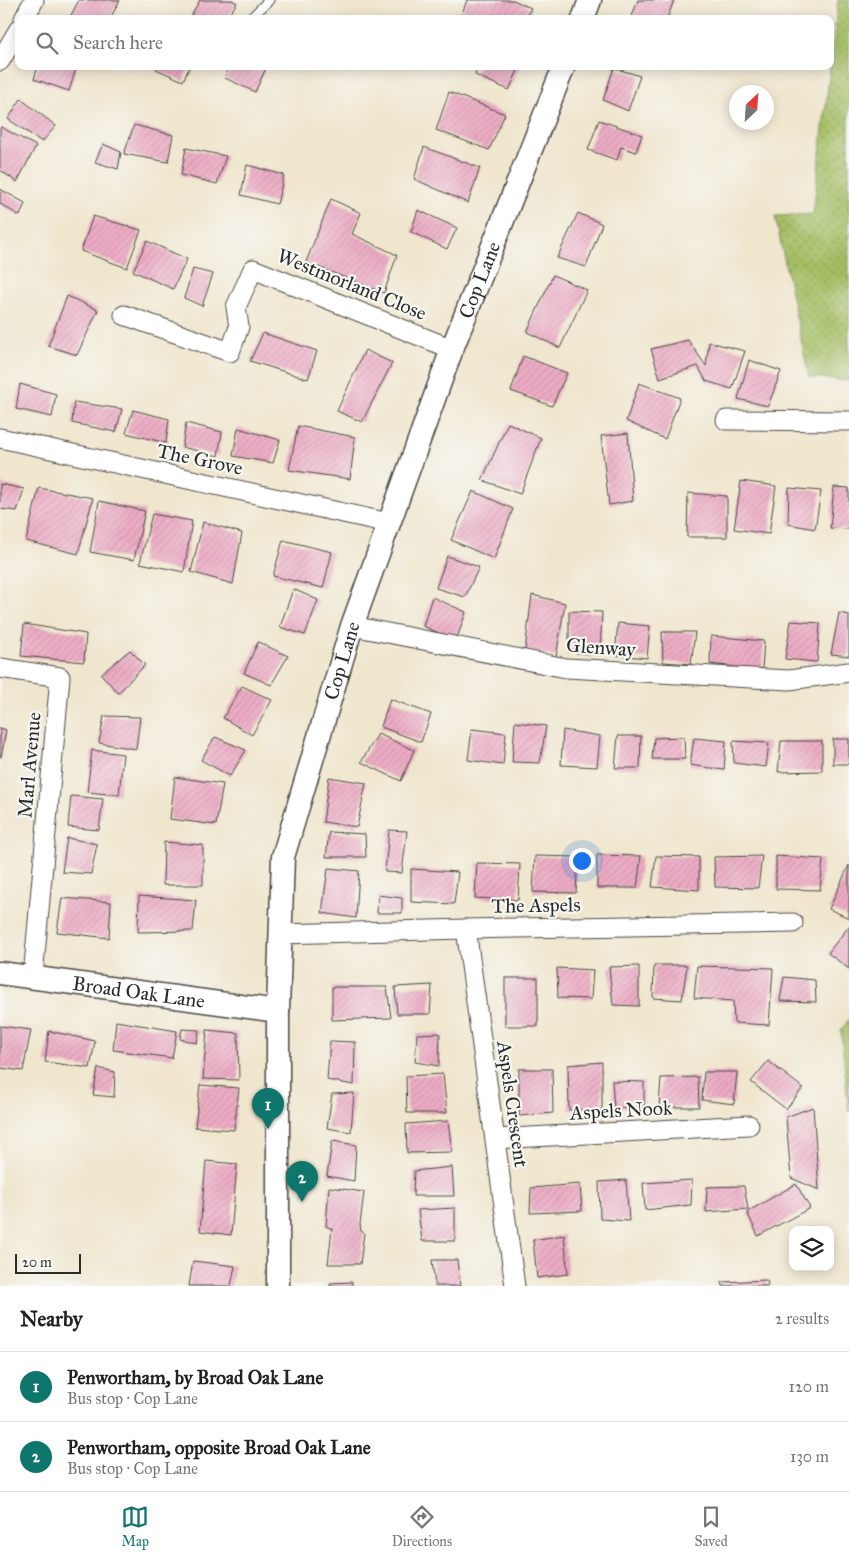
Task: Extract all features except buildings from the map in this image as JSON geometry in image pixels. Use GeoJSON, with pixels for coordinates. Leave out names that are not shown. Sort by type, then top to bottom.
{"type":"FeatureCollection","features":[{"type":"Feature","properties":{"kind":"street"},"geometry":{"type":"LineString","coordinates":[[26,15],[34,0]]}},
{"type":"Feature","properties":{"kind":"street"},"geometry":{"type":"LineString","coordinates":[[584,15],[590,0]]}},
{"type":"Feature","properties":{"kind":"street"},"geometry":{"type":"LineString","coordinates":[[0,61],[15,36]]}},
{"type":"Feature","properties":{"kind":"street","name":"Cop Lane"},"geometry":{"type":"LineString","coordinates":[[278,1286],[278,1011],[283,857],[352,626],[452,349],[562,70]]}},
{"type":"Feature","properties":{"kind":"street","name":"Westmorland Close"},"geometry":{"type":"LineString","coordinates":[[124,315],[230,352],[239,327],[236,307],[253,268],[452,349]]}},
{"type":"Feature","properties":{"kind":"street"},"geometry":{"type":"LineString","coordinates":[[726,420],[849,421]]}},
{"type":"Feature","properties":{"kind":"street","name":"The Grove"},"geometry":{"type":"LineString","coordinates":[[0,438],[390,523]]}},
{"type":"Feature","properties":{"kind":"street","name":"Glenway"},"geometry":{"type":"LineString","coordinates":[[352,626],[566,668],[789,680],[849,672]]}},
{"type":"Feature","properties":{"kind":"street","name":"Marl Avenue"},"geometry":{"type":"LineString","coordinates":[[0,668],[60,677],[33,977]]}},
{"type":"Feature","properties":{"kind":"street","name":"The Aspels"},"geometry":{"type":"LineString","coordinates":[[280,934],[793,923]]}},
{"type":"Feature","properties":{"kind":"street","name":"Aspels Crescent"},"geometry":{"type":"LineString","coordinates":[[466,929],[515,1286]]}},
{"type":"Feature","properties":{"kind":"street","name":"Broad Oak Lane"},"geometry":{"type":"LineString","coordinates":[[0,973],[278,1011]]}},
{"type":"Feature","properties":{"kind":"street","name":"Aspels Nook"},"geometry":{"type":"LineString","coordinates":[[495,1139],[749,1125]]}},
{"type":"Feature","properties":{"kind":"lane"},"geometry":{"type":"LineString","coordinates":[[254,15],[269,0]]}},
{"type":"Feature","properties":{"kind":"green space"},"geometry":{"type":"Polygon","coordinates":[[[838,0],[849,0],[849,381],[809,377],[775,216],[813,214],[830,70],[834,70],[834,34],[838,0]]]}},
{"type":"Feature","properties":{"kind":"green space"},"geometry":{"type":"Polygon","coordinates":[[[849,1019],[849,1112],[841,1030],[849,1019]]]}},
{"type":"Feature","properties":{"kind":"place","name":"Penwortham, by Broad Oak Lane"},"geometry":{"type":"Point","coordinates":[268,1129]}},
{"type":"Feature","properties":{"kind":"place","name":"Penwortham, opposite Broad Oak Lane"},"geometry":{"type":"Point","coordinates":[302,1202]}}]}
